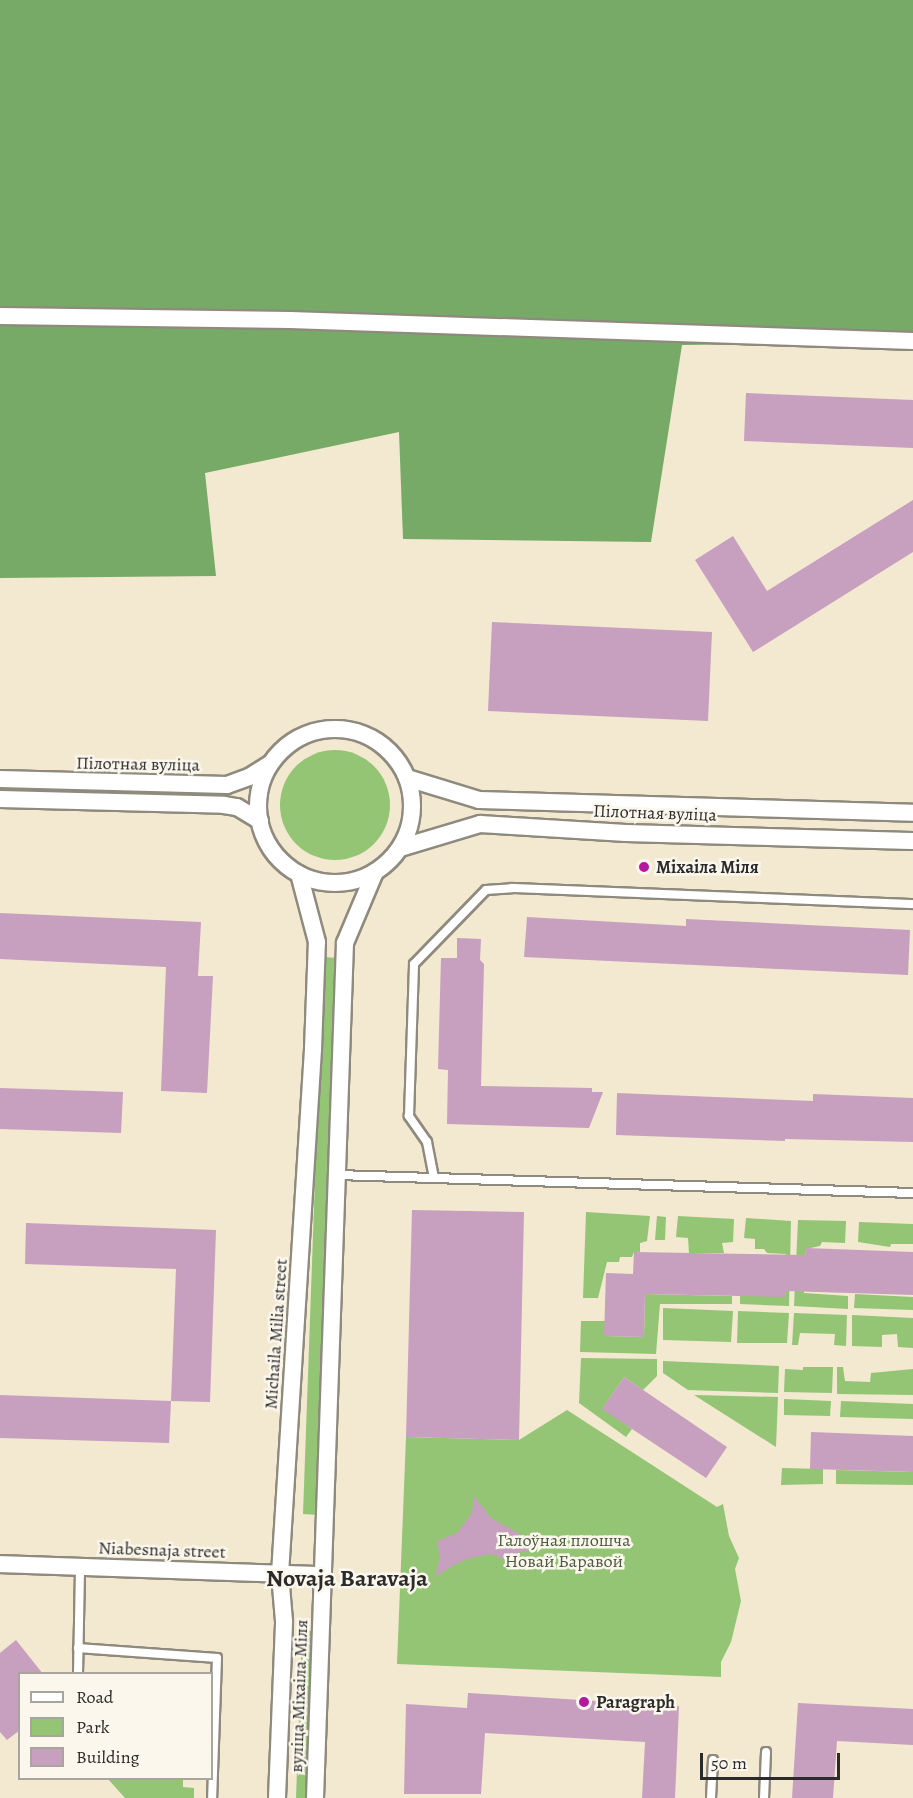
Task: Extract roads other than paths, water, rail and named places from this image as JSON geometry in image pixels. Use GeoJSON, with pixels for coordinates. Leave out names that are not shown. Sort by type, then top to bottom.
{"type":"FeatureCollection","features":[{"type":"Feature","properties":{"kind":"street"},"geometry":{"type":"LineString","coordinates":[[0,316],[290,320],[913,340]]}},
{"type":"Feature","properties":{"kind":"street"},"geometry":{"type":"LineString","coordinates":[[331,729],[355,731],[383,746],[395,757],[408,778],[412,802],[410,826],[400,848],[375,872],[357,880],[337,883],[318,881],[299,874],[278,858],[264,836],[258,810],[260,786],[270,764],[286,746],[308,734],[331,729]]}},
{"type":"Feature","properties":{"kind":"street","name":"Пілотная вуліца"},"geometry":{"type":"LineString","coordinates":[[0,779],[227,785],[249,777],[270,764]]}},
{"type":"Feature","properties":{"kind":"street","name":"Пілотная вуліца"},"geometry":{"type":"LineString","coordinates":[[408,778],[480,800],[913,813]]}},
{"type":"Feature","properties":{"kind":"street"},"geometry":{"type":"LineString","coordinates":[[0,799],[224,805],[237,807],[260,821]]}},
{"type":"Feature","properties":{"kind":"street","name":"Пілотная вуліца"},"geometry":{"type":"LineString","coordinates":[[400,848],[480,824],[626,833],[913,841]]}},
{"type":"Feature","properties":{"kind":"street"},"geometry":{"type":"LineString","coordinates":[[337,1175],[345,943],[375,872]]}},
{"type":"Feature","properties":{"kind":"street","name":"Michaila Milia street"},"geometry":{"type":"LineString","coordinates":[[277,1798],[284,1621],[280,1574],[313,1049],[317,942],[299,874]]}},
{"type":"Feature","properties":{"kind":"street","name":"вуліца Міхаіла Міля"},"geometry":{"type":"LineString","coordinates":[[315,1798],[337,1175]]}},
{"type":"Feature","properties":{"kind":"street","name":"Niabesnaja street"},"geometry":{"type":"LineString","coordinates":[[0,1564],[323,1575]]}},
{"type":"Feature","properties":{"kind":"lane"},"geometry":{"type":"LineString","coordinates":[[434,1178],[427,1142],[410,1116],[414,964],[486,890],[512,888],[913,904]]}},
{"type":"Feature","properties":{"kind":"lane"},"geometry":{"type":"LineString","coordinates":[[337,1175],[913,1193]]}},
{"type":"Feature","properties":{"kind":"lane"},"geometry":{"type":"LineString","coordinates":[[78,1672],[80,1567]]}},
{"type":"Feature","properties":{"kind":"lane"},"geometry":{"type":"LineString","coordinates":[[78,1648],[217,1658],[213,1700]]}},
{"type":"Feature","properties":{"kind":"lane"},"geometry":{"type":"LineString","coordinates":[[764,1798],[766,1752]]}},
{"type":"Feature","properties":{"kind":"lane"},"geometry":{"type":"LineString","coordinates":[[711,1798],[713,1760]]}},
{"type":"Feature","properties":{"kind":"lane"},"geometry":{"type":"LineString","coordinates":[[212,1780],[212,1798]]}},
{"type":"Feature","properties":{"kind":"place","name":"Міхаіла Міля"},"geometry":{"type":"Point","coordinates":[644,867]}},
{"type":"Feature","properties":{"kind":"place","name":"Paragraph"},"geometry":{"type":"Point","coordinates":[584,1702]}},
{"type":"Feature","properties":{"kind":"district","name":"Novaja Baravaja"},"geometry":{"type":"Point","coordinates":[347,1579]}},
{"type":"Feature","properties":{"kind":"park label","name":"Галоўная плошча Новай Баравой"},"geometry":{"type":"Point","coordinates":[564,1551]}}]}
